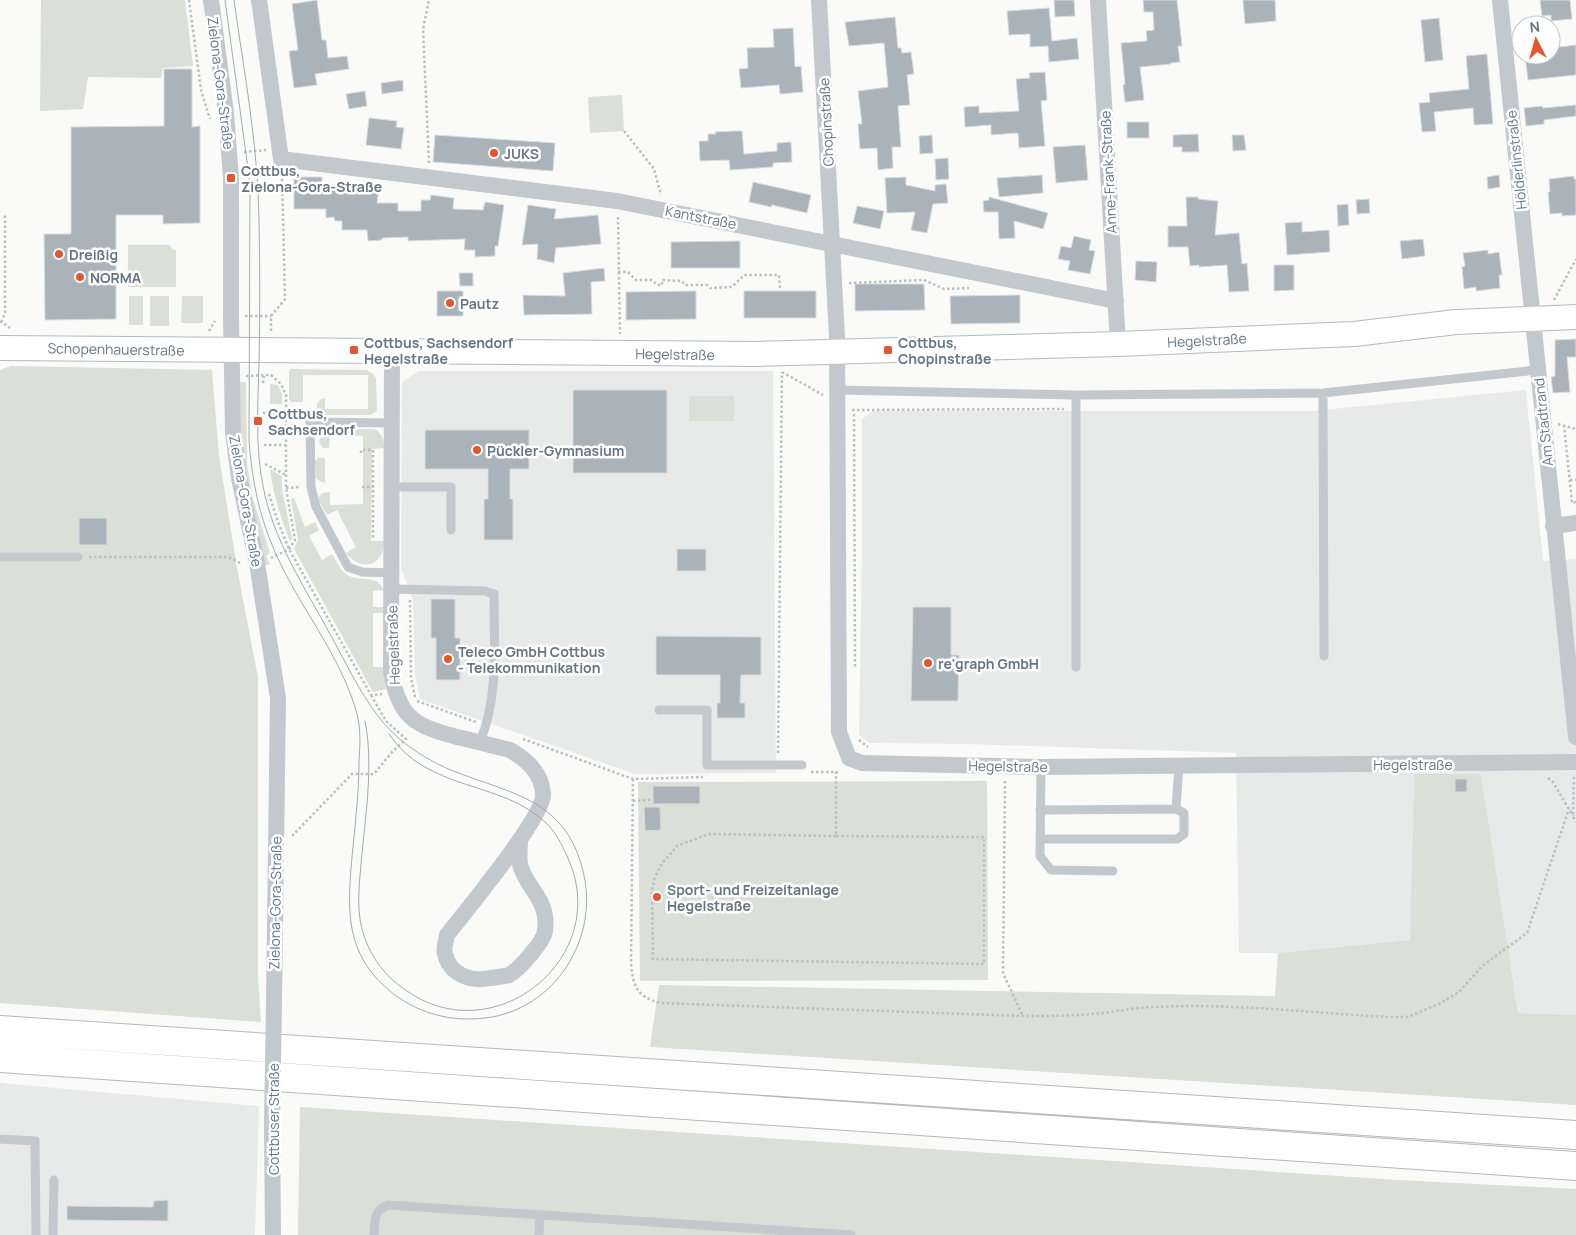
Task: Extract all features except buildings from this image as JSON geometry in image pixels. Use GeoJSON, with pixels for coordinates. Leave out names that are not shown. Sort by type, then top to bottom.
{"type":"FeatureCollection","features":[{"type":"Feature","properties":{"kind":"highway"},"geometry":{"type":"LineString","coordinates":[[0,1030],[1576,1135]]}},
{"type":"Feature","properties":{"kind":"highway"},"geometry":{"type":"LineString","coordinates":[[0,1058],[1576,1166]]}},
{"type":"Feature","properties":{"kind":"street","name":"Zielona-Gora-Straße"},"geometry":{"type":"LineString","coordinates":[[211,0],[230,162],[233,432],[238,469],[257,563],[278,698],[274,1002]]}},
{"type":"Feature","properties":{"kind":"street"},"geometry":{"type":"LineString","coordinates":[[259,0],[282,159]]}},
{"type":"Feature","properties":{"kind":"street","name":"Chopinstraße"},"geometry":{"type":"LineString","coordinates":[[819,0],[833,243]]}},
{"type":"Feature","properties":{"kind":"street","name":"Anne-Frank-Straße"},"geometry":{"type":"LineString","coordinates":[[1098,0],[1118,344]]}},
{"type":"Feature","properties":{"kind":"street","name":"Hölderlinstraße"},"geometry":{"type":"LineString","coordinates":[[1500,0],[1533,319]]}},
{"type":"Feature","properties":{"kind":"street","name":"Kantstraße"},"geometry":{"type":"LineString","coordinates":[[282,159],[617,201],[1116,301]]}},
{"type":"Feature","properties":{"kind":"street","name":"Hegelstraße"},"geometry":{"type":"LineString","coordinates":[[833,243],[837,352],[839,732],[849,758],[862,763],[1041,767],[1532,763],[1575,767]]}},
{"type":"Feature","properties":{"kind":"street","name":"Hegelstraße"},"geometry":{"type":"LineString","coordinates":[[231,350],[747,354],[837,352],[1118,344],[1354,334],[1456,322],[1576,317]]}},
{"type":"Feature","properties":{"kind":"street","name":"Am Stadtrand"},"geometry":{"type":"LineString","coordinates":[[1533,319],[1576,736]]}},
{"type":"Feature","properties":{"kind":"street","name":"Schopenhauerstraße"},"geometry":{"type":"LineString","coordinates":[[0,348],[231,350]]}},
{"type":"Feature","properties":{"kind":"street","name":"Hegelstraße"},"geometry":{"type":"LineString","coordinates":[[392,351],[391,487],[396,584],[391,672],[395,692],[403,709],[417,723],[431,730],[510,750],[522,757],[533,767],[539,778],[544,795],[540,806],[520,841],[447,935],[444,953],[453,970],[467,978],[485,979],[509,975],[536,948],[545,933],[545,915],[540,898],[528,884],[520,866],[520,841]]}},
{"type":"Feature","properties":{"kind":"street"},"geometry":{"type":"LineString","coordinates":[[1553,526],[1576,523]]}},
{"type":"Feature","properties":{"kind":"street","name":"Cottbuser Straße"},"geometry":{"type":"LineString","coordinates":[[273,1235],[274,1002]]}},
{"type":"Feature","properties":{"kind":"lane"},"geometry":{"type":"LineString","coordinates":[[837,398],[1323,393],[1537,370]]}},
{"type":"Feature","properties":{"kind":"lane"},"geometry":{"type":"LineString","coordinates":[[1323,393],[1324,656]]}},
{"type":"Feature","properties":{"kind":"lane"},"geometry":{"type":"LineString","coordinates":[[1076,395],[1076,667]]}},
{"type":"Feature","properties":{"kind":"lane"},"geometry":{"type":"LineString","coordinates":[[392,423],[310,422],[311,487],[314,500],[348,567],[396,584],[485,591],[494,594],[494,683],[487,726],[480,742]]}},
{"type":"Feature","properties":{"kind":"lane"},"geometry":{"type":"LineString","coordinates":[[391,487],[451,487],[450,530]]}},
{"type":"Feature","properties":{"kind":"lane"},"geometry":{"type":"LineString","coordinates":[[0,557],[78,557]]}},
{"type":"Feature","properties":{"kind":"lane"},"geometry":{"type":"LineString","coordinates":[[659,710],[707,710],[706,765],[802,764]]}},
{"type":"Feature","properties":{"kind":"lane"},"geometry":{"type":"LineString","coordinates":[[1176,809],[1179,765]]}},
{"type":"Feature","properties":{"kind":"lane"},"geometry":{"type":"LineString","coordinates":[[1041,767],[1040,856],[1051,870],[1113,871]]}},
{"type":"Feature","properties":{"kind":"lane"},"geometry":{"type":"LineString","coordinates":[[1040,810],[1176,809],[1184,813],[1184,834],[1177,840],[1040,839]]}},
{"type":"Feature","properties":{"kind":"lane"},"geometry":{"type":"LineString","coordinates":[[0,1139],[35,1140],[36,1235]]}},
{"type":"Feature","properties":{"kind":"lane"},"geometry":{"type":"LineString","coordinates":[[53,1235],[54,1180]]}},
{"type":"Feature","properties":{"kind":"lane"},"geometry":{"type":"LineString","coordinates":[[374,1235],[377,1213],[380,1208],[388,1205],[540,1215],[717,1231],[851,1235]]}},
{"type":"Feature","properties":{"kind":"lane"},"geometry":{"type":"LineString","coordinates":[[539,1235],[540,1215]]}},
{"type":"Feature","properties":{"kind":"path"},"geometry":{"type":"LineString","coordinates":[[189,0],[201,90],[212,126]]}},
{"type":"Feature","properties":{"kind":"path"},"geometry":{"type":"LineString","coordinates":[[429,0],[423,29],[430,177]]}},
{"type":"Feature","properties":{"kind":"path"},"geometry":{"type":"LineString","coordinates":[[624,131],[654,169],[667,210]]}},
{"type":"Feature","properties":{"kind":"path"},"geometry":{"type":"LineString","coordinates":[[271,316],[285,299],[282,159]]}},
{"type":"Feature","properties":{"kind":"path"},"geometry":{"type":"LineString","coordinates":[[617,201],[620,336]]}},
{"type":"Feature","properties":{"kind":"path"},"geometry":{"type":"LineString","coordinates":[[1,322],[5,314],[5,213]]}},
{"type":"Feature","properties":{"kind":"path"},"geometry":{"type":"LineString","coordinates":[[1554,300],[1576,259]]}},
{"type":"Feature","properties":{"kind":"path"},"geometry":{"type":"LineString","coordinates":[[618,272],[628,272],[636,280],[652,280],[657,285],[662,285],[662,280],[682,280],[685,284],[707,285],[710,288],[732,287],[744,275],[779,275],[780,290]]}},
{"type":"Feature","properties":{"kind":"path"},"geometry":{"type":"LineString","coordinates":[[843,287],[851,282],[924,280],[944,289],[977,288]]}},
{"type":"Feature","properties":{"kind":"path"},"geometry":{"type":"LineString","coordinates":[[208,332],[217,317]]}},
{"type":"Feature","properties":{"kind":"path"},"geometry":{"type":"LineString","coordinates":[[778,764],[781,371],[837,398],[844,410],[1066,409]]}},
{"type":"Feature","properties":{"kind":"path"},"geometry":{"type":"LineString","coordinates":[[264,375],[264,383]]}},
{"type":"Feature","properties":{"kind":"path"},"geometry":{"type":"LineString","coordinates":[[270,559],[289,549],[295,540],[286,475],[286,395],[281,384],[271,375]]}},
{"type":"Feature","properties":{"kind":"path"},"geometry":{"type":"LineString","coordinates":[[853,410],[855,423],[855,676]]}},
{"type":"Feature","properties":{"kind":"path"},"geometry":{"type":"LineString","coordinates":[[264,413],[301,414],[301,422],[310,422]]}},
{"type":"Feature","properties":{"kind":"path"},"geometry":{"type":"LineString","coordinates":[[1564,425],[1572,502],[1576,502]]}},
{"type":"Feature","properties":{"kind":"path"},"geometry":{"type":"LineString","coordinates":[[264,445],[286,445]]}},
{"type":"Feature","properties":{"kind":"path"},"geometry":{"type":"LineString","coordinates":[[362,453],[362,450],[374,450],[373,540]]}},
{"type":"Feature","properties":{"kind":"path"},"geometry":{"type":"LineString","coordinates":[[265,464],[286,475]]}},
{"type":"Feature","properties":{"kind":"path"},"geometry":{"type":"LineString","coordinates":[[1570,480],[1576,480]]}},
{"type":"Feature","properties":{"kind":"path"},"geometry":{"type":"LineString","coordinates":[[362,487],[373,487]]}},
{"type":"Feature","properties":{"kind":"path"},"geometry":{"type":"LineString","coordinates":[[269,494],[289,549],[386,721],[406,739],[392,752],[374,774],[352,774],[287,841],[276,849]]}},
{"type":"Feature","properties":{"kind":"path"},"geometry":{"type":"LineString","coordinates":[[78,557],[228,557],[248,567]]}},
{"type":"Feature","properties":{"kind":"path"},"geometry":{"type":"LineString","coordinates":[[396,584],[411,603],[411,678],[416,701]]}},
{"type":"Feature","properties":{"kind":"path"},"geometry":{"type":"LineString","coordinates":[[372,695],[395,692],[633,779],[711,777]]}},
{"type":"Feature","properties":{"kind":"path"},"geometry":{"type":"LineString","coordinates":[[857,736],[860,741],[870,748]]}},
{"type":"Feature","properties":{"kind":"path"},"geometry":{"type":"LineString","coordinates":[[1532,763],[1553,782],[1576,822]]}},
{"type":"Feature","properties":{"kind":"path"},"geometry":{"type":"LineString","coordinates":[[1573,816],[1575,767]]}},
{"type":"Feature","properties":{"kind":"path"},"geometry":{"type":"LineString","coordinates":[[836,772],[836,836]]}},
{"type":"Feature","properties":{"kind":"path"},"geometry":{"type":"LineString","coordinates":[[1005,773],[1003,973],[1022,1016]]}},
{"type":"Feature","properties":{"kind":"path"},"geometry":{"type":"LineString","coordinates":[[633,779],[631,963],[633,979],[638,990],[646,999],[660,1003],[1022,1016],[1094,1014],[1155,1007],[1203,1007],[1260,1008],[1408,1017],[1441,1003],[1459,992],[1482,966],[1527,933],[1569,809]]}},
{"type":"Feature","properties":{"kind":"path"},"geometry":{"type":"LineString","coordinates":[[633,801],[650,800]]}},
{"type":"Feature","properties":{"kind":"path"},"geometry":{"type":"LineString","coordinates":[[709,834],[836,836],[984,837],[984,964],[653,960],[652,890],[655,877],[661,865],[677,846],[709,834]]}},
{"type":"Feature","properties":{"kind":"shaded area"},"geometry":{"type":"Polygon","coordinates":[[[41,0],[185,0],[193,66],[163,68],[161,78],[88,77],[83,109],[40,111],[41,0]]]}},
{"type":"Feature","properties":{"kind":"shaded area"},"geometry":{"type":"Polygon","coordinates":[[[622,95],[624,131],[590,133],[588,97],[622,95]]]}},
{"type":"Feature","properties":{"kind":"shaded area"},"geometry":{"type":"Polygon","coordinates":[[[128,245],[170,245],[173,250],[176,250],[176,287],[128,287],[128,245]]]}},
{"type":"Feature","properties":{"kind":"shaded area"},"geometry":{"type":"Polygon","coordinates":[[[129,296],[143,296],[143,325],[129,325],[129,296]]]}},
{"type":"Feature","properties":{"kind":"shaded area"},"geometry":{"type":"Polygon","coordinates":[[[150,296],[169,296],[169,326],[150,326],[150,296]]]}},
{"type":"Feature","properties":{"kind":"shaded area"},"geometry":{"type":"Polygon","coordinates":[[[182,296],[203,296],[203,323],[181,323],[182,296]]]}},
{"type":"Feature","properties":{"kind":"shaded area"},"geometry":{"type":"Polygon","coordinates":[[[11,366],[212,370],[219,456],[237,568],[258,678],[258,976],[261,1022],[0,1003],[0,371],[11,366]]]}},
{"type":"Feature","properties":{"kind":"shaded area"},"geometry":{"type":"Polygon","coordinates":[[[291,369],[366,370],[376,378],[377,411],[371,415],[324,415],[317,408],[318,402],[325,398],[325,409],[368,409],[368,375],[303,375],[303,402],[291,402],[289,399],[289,371],[291,369]]]}},
{"type":"Feature","properties":{"kind":"shaded area"},"geometry":{"type":"Polygon","coordinates":[[[419,371],[773,371],[776,773],[635,774],[420,699],[415,675],[413,600],[401,568],[402,382],[419,371]]]}},
{"type":"Feature","properties":{"kind":"shaded area"},"geometry":{"type":"Polygon","coordinates":[[[239,382],[246,382],[247,464],[253,499],[270,553],[266,556],[270,564],[263,566],[246,477],[241,436],[239,382]]]}},
{"type":"Feature","properties":{"kind":"shaded area"},"geometry":{"type":"Polygon","coordinates":[[[270,384],[278,385],[282,395],[282,404],[270,404],[270,384]]]}},
{"type":"Feature","properties":{"kind":"shaded area"},"geometry":{"type":"Polygon","coordinates":[[[1526,390],[1543,561],[1576,559],[1576,1015],[1518,1013],[1481,774],[1414,775],[1410,940],[1278,953],[1239,953],[1236,753],[969,744],[869,743],[859,735],[862,419],[873,411],[1312,411],[1526,390]]]}},
{"type":"Feature","properties":{"kind":"shaded area"},"geometry":{"type":"Polygon","coordinates":[[[689,396],[734,396],[734,421],[689,421],[689,396]]]}},
{"type":"Feature","properties":{"kind":"shaded area"},"geometry":{"type":"Polygon","coordinates":[[[331,429],[374,429],[381,434],[383,439],[384,448],[372,449],[371,541],[384,541],[380,557],[371,564],[358,563],[346,553],[356,547],[337,510],[327,515],[319,501],[319,496],[330,492],[330,505],[363,504],[363,436],[330,435],[329,448],[323,448],[319,442],[321,437],[331,429]]]}},
{"type":"Feature","properties":{"kind":"shaded area"},"geometry":{"type":"Polygon","coordinates":[[[318,458],[325,458],[325,483],[316,478],[315,461],[318,458]]]}},
{"type":"Feature","properties":{"kind":"shaded area"},"geometry":{"type":"Polygon","coordinates":[[[270,469],[282,476],[282,489],[292,539],[290,542],[273,488],[270,469]]]}},
{"type":"Feature","properties":{"kind":"shaded area"},"geometry":{"type":"Polygon","coordinates":[[[294,498],[305,527],[315,522],[319,530],[309,536],[322,560],[332,554],[346,574],[351,577],[376,581],[384,590],[373,591],[373,607],[384,607],[384,613],[373,613],[373,667],[384,667],[386,689],[373,692],[294,549],[298,540],[291,499],[294,498]]]}},
{"type":"Feature","properties":{"kind":"shaded area"},"geometry":{"type":"Polygon","coordinates":[[[1414,774],[1481,774],[1518,1013],[1576,1015],[1576,1105],[650,1047],[659,985],[1275,996],[1278,953],[1410,940],[1414,774]]]}},
{"type":"Feature","properties":{"kind":"shaded area"},"geometry":{"type":"Polygon","coordinates":[[[987,781],[988,980],[640,981],[638,782],[987,781]],[[652,807],[644,808],[645,830],[661,830],[652,807]]]}},
{"type":"Feature","properties":{"kind":"shaded area"},"geometry":{"type":"Polygon","coordinates":[[[0,1083],[259,1106],[255,1235],[0,1235],[0,1083]]]}},
{"type":"Feature","properties":{"kind":"shaded area"},"geometry":{"type":"Polygon","coordinates":[[[300,1107],[1398,1180],[1576,1189],[1576,1235],[298,1235],[300,1107]]]}},
{"type":"Feature","properties":{"kind":"tram line"},"geometry":{"type":"LineString","coordinates":[[225,0],[250,183],[249,441],[252,470],[257,498],[275,552],[341,672],[357,714],[360,738],[359,773],[350,877],[350,915],[353,933],[366,965],[379,980],[405,1002],[426,1012],[461,1019],[485,1018],[510,1012],[532,1001],[551,986],[567,967],[578,945],[585,921],[587,896],[583,871],[574,846],[562,827],[547,812],[511,792],[468,777],[436,763],[409,746],[392,732],[371,706],[352,676],[290,562],[274,525],[260,471],[258,424],[260,272],[258,191],[250,109],[234,0]]}},
{"type":"Feature","properties":{"kind":"tram line"},"geometry":{"type":"LineString","coordinates":[[365,721],[368,738],[369,774],[359,900],[361,927],[371,951],[380,966],[397,984],[439,1006],[474,1010],[507,1003],[537,985],[560,960],[574,929],[577,893],[567,856],[552,830],[528,809],[508,799],[444,776],[423,766],[405,753],[389,734]]}},
{"type":"Feature","properties":{"kind":"place","name":"JUKS"},"geometry":{"type":"Point","coordinates":[494,153]}},
{"type":"Feature","properties":{"kind":"place","name":"Cottbus, Zielona-Gora-Straße"},"geometry":{"type":"Point","coordinates":[231,178]}},
{"type":"Feature","properties":{"kind":"place","name":"Dreißig"},"geometry":{"type":"Point","coordinates":[59,254]}},
{"type":"Feature","properties":{"kind":"place","name":"NORMA"},"geometry":{"type":"Point","coordinates":[80,277]}},
{"type":"Feature","properties":{"kind":"place","name":"Pautz"},"geometry":{"type":"Point","coordinates":[450,303]}},
{"type":"Feature","properties":{"kind":"place","name":"Cottbus, Sachsendorf Hegelstraße"},"geometry":{"type":"Point","coordinates":[354,350]}},
{"type":"Feature","properties":{"kind":"place","name":"Cottbus, Chopinstraße"},"geometry":{"type":"Point","coordinates":[888,350]}},
{"type":"Feature","properties":{"kind":"place","name":"Cottbus, Sachsendorf"},"geometry":{"type":"Point","coordinates":[258,421]}},
{"type":"Feature","properties":{"kind":"place","name":"Pückler-Gymnasium"},"geometry":{"type":"Point","coordinates":[477,450]}},
{"type":"Feature","properties":{"kind":"place","name":"Teleco GmbH Cottbus - Telekommunikation"},"geometry":{"type":"Point","coordinates":[448,659]}},
{"type":"Feature","properties":{"kind":"place","name":"re'graph GmbH"},"geometry":{"type":"Point","coordinates":[928,663]}},
{"type":"Feature","properties":{"kind":"place","name":"Sport- und Freizeitanlage Hegelstraße"},"geometry":{"type":"Point","coordinates":[657,897]}}]}
